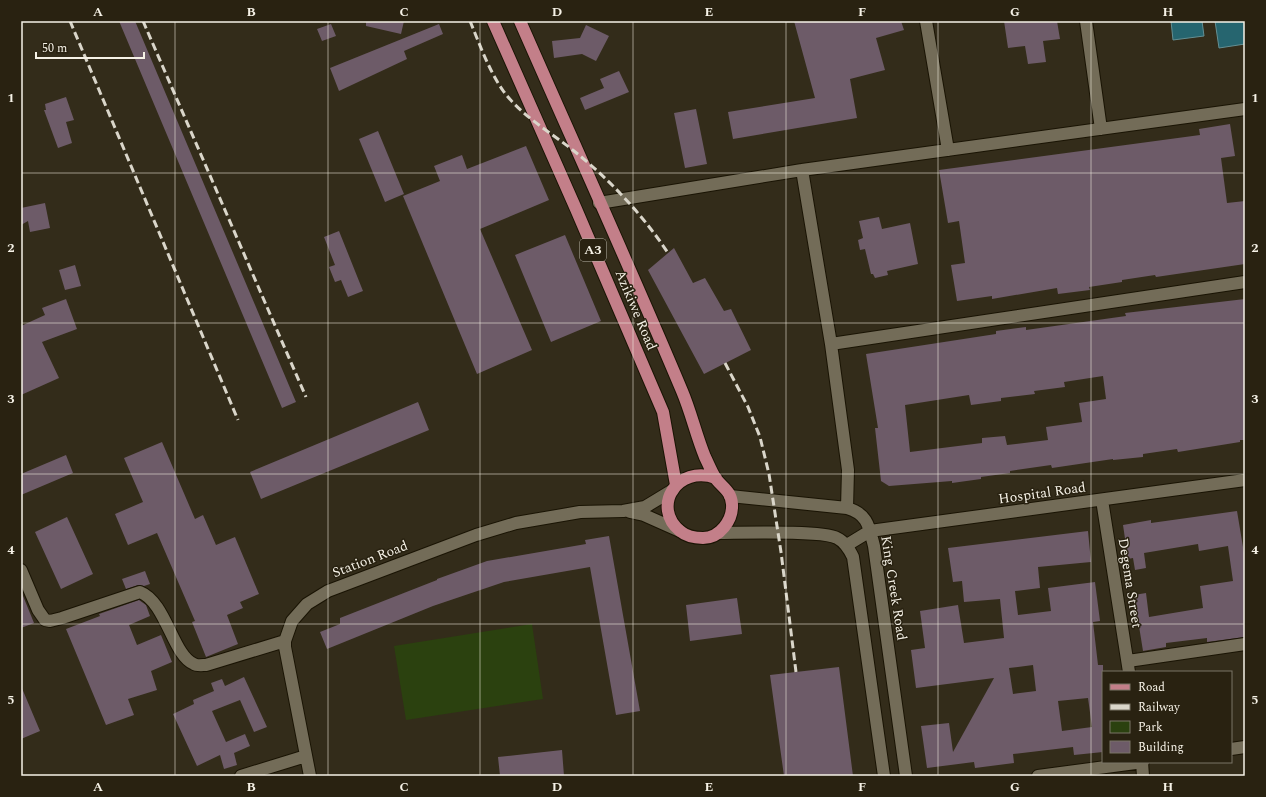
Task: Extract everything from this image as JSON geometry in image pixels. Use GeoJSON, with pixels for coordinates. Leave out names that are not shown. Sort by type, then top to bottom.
{"type":"FeatureCollection","features":[{"type":"Feature","properties":{"kind":"main road","name":"Azikiwe Road"},"geometry":{"type":"LineString","coordinates":[[493,21],[663,412],[675,487]]}},
{"type":"Feature","properties":{"kind":"main road","name":"Azikiwe Road"},"geometry":{"type":"LineString","coordinates":[[520,21],[682,392],[706,458],[716,478]]}},
{"type":"Feature","properties":{"kind":"main road"},"geometry":{"type":"LineString","coordinates":[[675,487],[685,478],[695,475],[706,475],[716,478]]}},
{"type":"Feature","properties":{"kind":"main road","name":"A3"},"geometry":{"type":"LineString","coordinates":[[716,478],[726,487],[730,496]]}},
{"type":"Feature","properties":{"kind":"main road","name":"A3"},"geometry":{"type":"LineString","coordinates":[[675,487],[669,500],[668,511],[672,521],[680,531]]}},
{"type":"Feature","properties":{"kind":"main road"},"geometry":{"type":"LineString","coordinates":[[680,531],[692,537],[699,538],[706,538],[718,533],[724,527],[732,512],[730,496]]}},
{"type":"Feature","properties":{"kind":"street"},"geometry":{"type":"LineString","coordinates":[[926,21],[948,150]]}},
{"type":"Feature","properties":{"kind":"street"},"geometry":{"type":"LineString","coordinates":[[1086,21],[1100,129]]}},
{"type":"Feature","properties":{"kind":"street"},"geometry":{"type":"LineString","coordinates":[[599,203],[802,170],[1245,109]]}},
{"type":"Feature","properties":{"kind":"street"},"geometry":{"type":"LineString","coordinates":[[802,170],[831,344],[848,470],[847,508]]}},
{"type":"Feature","properties":{"kind":"street"},"geometry":{"type":"LineString","coordinates":[[831,344],[1245,282]]}},
{"type":"Feature","properties":{"kind":"street","name":"Hospital Road"},"geometry":{"type":"LineString","coordinates":[[847,546],[870,531],[1245,480]]}},
{"type":"Feature","properties":{"kind":"street","name":"Station Road"},"geometry":{"type":"LineString","coordinates":[[310,776],[285,647],[285,641],[292,621],[307,604],[328,591],[342,585],[476,535],[516,522],[580,512],[623,510],[645,507],[675,487]]}},
{"type":"Feature","properties":{"kind":"street","name":"King Creek Road"},"geometry":{"type":"LineString","coordinates":[[730,496],[847,508],[856,510],[864,516],[870,531],[906,776]]}},
{"type":"Feature","properties":{"kind":"street","name":"Degema Street"},"geometry":{"type":"LineString","coordinates":[[1102,500],[1129,666]]}},
{"type":"Feature","properties":{"kind":"street","name":"Station Road"},"geometry":{"type":"LineString","coordinates":[[623,510],[644,515],[680,531]]}},
{"type":"Feature","properties":{"kind":"street"},"geometry":{"type":"LineString","coordinates":[[718,533],[814,534],[837,538],[847,546],[853,557],[884,776]]}},
{"type":"Feature","properties":{"kind":"street"},"geometry":{"type":"LineString","coordinates":[[21,570],[38,610],[44,620],[50,621],[62,618],[140,592],[146,594],[156,605],[184,656],[194,665],[206,665],[285,641]]}},
{"type":"Feature","properties":{"kind":"street"},"geometry":{"type":"LineString","coordinates":[[1129,666],[1245,644]]}},
{"type":"Feature","properties":{"kind":"street"},"geometry":{"type":"LineString","coordinates":[[1232,749],[1245,747]]}},
{"type":"Feature","properties":{"kind":"street"},"geometry":{"type":"LineString","coordinates":[[241,776],[306,756]]}},
{"type":"Feature","properties":{"kind":"street"},"geometry":{"type":"LineString","coordinates":[[1038,776],[1135,763]]}},
{"type":"Feature","properties":{"kind":"street"},"geometry":{"type":"LineString","coordinates":[[1142,763],[1143,776]]}},
{"type":"Feature","properties":{"kind":"green space"},"geometry":{"type":"Polygon","coordinates":[[[532,624],[543,699],[406,720],[394,646],[532,624]]]}},
{"type":"Feature","properties":{"kind":"water"},"geometry":{"type":"Polygon","coordinates":[[[1171,21],[1202,21],[1204,36],[1173,40],[1171,21]]]}},
{"type":"Feature","properties":{"kind":"water"},"geometry":{"type":"Polygon","coordinates":[[[1215,21],[1245,21],[1245,44],[1219,48],[1215,21]]]}},
{"type":"Feature","properties":{"kind":"building"},"geometry":{"type":"Polygon","coordinates":[[[119,21],[135,21],[296,402],[282,408],[119,21]]]}},
{"type":"Feature","properties":{"kind":"building"},"geometry":{"type":"Polygon","coordinates":[[[366,21],[404,21],[401,34],[366,26],[366,21]]]}},
{"type":"Feature","properties":{"kind":"building"},"geometry":{"type":"Polygon","coordinates":[[[794,21],[901,21],[904,30],[876,38],[885,70],[850,79],[857,118],[733,139],[728,112],[815,98],[794,21]]]}},
{"type":"Feature","properties":{"kind":"building"},"geometry":{"type":"Polygon","coordinates":[[[1004,21],[1057,21],[1060,39],[1043,41],[1046,62],[1028,64],[1025,46],[1008,48],[1004,21]]]}},
{"type":"Feature","properties":{"kind":"building"},"geometry":{"type":"Polygon","coordinates":[[[331,24],[336,36],[322,41],[317,29],[331,24]]]}},
{"type":"Feature","properties":{"kind":"building"},"geometry":{"type":"Polygon","coordinates":[[[439,24],[443,34],[404,51],[407,59],[339,91],[330,68],[439,24]]]}},
{"type":"Feature","properties":{"kind":"building"},"geometry":{"type":"Polygon","coordinates":[[[586,25],[609,36],[596,61],[582,54],[554,58],[552,41],[580,38],[586,25]]]}},
{"type":"Feature","properties":{"kind":"building"},"geometry":{"type":"Polygon","coordinates":[[[619,71],[629,92],[585,110],[580,98],[604,88],[600,79],[619,71]]]}},
{"type":"Feature","properties":{"kind":"building"},"geometry":{"type":"Polygon","coordinates":[[[66,97],[74,120],[66,122],[72,143],[58,148],[44,110],[46,110],[45,104],[66,97]]]}},
{"type":"Feature","properties":{"kind":"building"},"geometry":{"type":"Polygon","coordinates":[[[696,109],[707,164],[685,168],[674,113],[696,109]]]}},
{"type":"Feature","properties":{"kind":"building"},"geometry":{"type":"Polygon","coordinates":[[[1230,124],[1235,156],[1221,158],[1227,203],[1245,201],[1245,264],[1156,277],[1155,275],[1122,280],[1122,282],[1089,287],[1090,290],[1058,294],[1057,288],[992,299],[992,296],[957,301],[951,265],[965,263],[959,221],[948,223],[939,170],[1200,135],[1199,129],[1230,124]]]}},
{"type":"Feature","properties":{"kind":"building"},"geometry":{"type":"Polygon","coordinates":[[[378,131],[404,194],[385,202],[359,139],[378,131]]]}},
{"type":"Feature","properties":{"kind":"building"},"geometry":{"type":"Polygon","coordinates":[[[526,146],[549,200],[480,229],[532,350],[477,374],[403,196],[440,181],[434,166],[462,155],[467,169],[526,146]]]}},
{"type":"Feature","properties":{"kind":"building"},"geometry":{"type":"Polygon","coordinates":[[[45,203],[50,228],[30,232],[28,221],[21,225],[21,208],[45,203]]]}},
{"type":"Feature","properties":{"kind":"building"},"geometry":{"type":"Polygon","coordinates":[[[879,217],[882,229],[910,223],[918,264],[887,271],[888,275],[875,278],[873,274],[871,274],[865,249],[860,250],[858,240],[863,238],[859,221],[879,217]]]}},
{"type":"Feature","properties":{"kind":"building"},"geometry":{"type":"Polygon","coordinates":[[[339,231],[363,291],[348,297],[341,280],[335,282],[329,267],[335,265],[324,237],[339,231]]]}},
{"type":"Feature","properties":{"kind":"building"},"geometry":{"type":"Polygon","coordinates":[[[565,235],[601,321],[551,342],[515,255],[565,235]]]}},
{"type":"Feature","properties":{"kind":"building"},"geometry":{"type":"Polygon","coordinates":[[[674,248],[693,283],[705,278],[724,311],[731,309],[751,350],[704,374],[648,270],[674,248]]]}},
{"type":"Feature","properties":{"kind":"building"},"geometry":{"type":"Polygon","coordinates":[[[75,265],[81,286],[65,290],[59,270],[75,265]]]}},
{"type":"Feature","properties":{"kind":"building"},"geometry":{"type":"Polygon","coordinates":[[[66,299],[77,329],[42,342],[59,378],[21,395],[21,326],[45,315],[42,308],[66,299]]]}},
{"type":"Feature","properties":{"kind":"building"},"geometry":{"type":"Polygon","coordinates":[[[1245,299],[1245,440],[1178,452],[1177,449],[1143,454],[1143,457],[1113,459],[1052,468],[1051,465],[1010,471],[1010,473],[981,477],[981,479],[952,483],[952,481],[889,486],[881,481],[875,428],[878,428],[866,354],[996,334],[996,331],[1026,327],[1026,330],[1126,316],[1125,313],[1245,299]],[[1103,376],[1064,382],[1065,387],[1034,391],[1035,394],[1001,398],[1001,401],[971,405],[969,395],[905,405],[910,452],[982,443],[982,438],[1005,436],[1007,445],[1048,440],[1046,427],[1082,422],[1079,403],[1106,399],[1103,376]]]}},
{"type":"Feature","properties":{"kind":"building"},"geometry":{"type":"Polygon","coordinates":[[[418,402],[429,430],[261,499],[250,472],[418,402]]]}},
{"type":"Feature","properties":{"kind":"building"},"geometry":{"type":"Polygon","coordinates":[[[162,442],[195,519],[203,515],[216,545],[235,537],[259,594],[240,602],[243,608],[227,615],[238,644],[206,657],[192,622],[195,621],[157,533],[128,545],[115,514],[143,502],[124,458],[162,442]]]}},
{"type":"Feature","properties":{"kind":"building"},"geometry":{"type":"Polygon","coordinates":[[[66,455],[73,473],[21,495],[21,474],[66,455]]]}},
{"type":"Feature","properties":{"kind":"building"},"geometry":{"type":"Polygon","coordinates":[[[1237,511],[1245,559],[1245,637],[1207,642],[1207,638],[1166,643],[1166,647],[1143,651],[1134,595],[1146,593],[1149,617],[1203,608],[1200,586],[1233,581],[1228,546],[1199,551],[1198,544],[1144,553],[1146,568],[1135,570],[1133,558],[1128,559],[1123,525],[1151,520],[1151,523],[1237,511]]]}},
{"type":"Feature","properties":{"kind":"building"},"geometry":{"type":"Polygon","coordinates":[[[67,517],[93,574],[61,589],[35,532],[67,517]]]}},
{"type":"Feature","properties":{"kind":"building"},"geometry":{"type":"Polygon","coordinates":[[[1088,531],[1091,562],[1038,567],[1040,588],[1015,591],[1018,615],[1051,611],[1048,588],[1095,582],[1100,621],[1093,622],[1098,665],[1103,665],[1102,752],[1074,755],[1073,747],[1013,754],[1014,763],[975,768],[974,762],[927,768],[921,726],[949,723],[953,752],[994,678],[916,688],[911,650],[925,648],[920,611],[958,605],[964,643],[1004,638],[1000,599],[964,602],[962,581],[953,582],[948,548],[1088,531]],[[1033,665],[1009,668],[1013,694],[1036,691],[1033,665]],[[1088,698],[1058,701],[1062,731],[1092,727],[1088,698]]]}},
{"type":"Feature","properties":{"kind":"building"},"geometry":{"type":"Polygon","coordinates":[[[609,536],[640,711],[616,715],[590,567],[504,582],[433,606],[327,649],[320,632],[340,624],[340,618],[437,579],[487,561],[586,544],[585,540],[609,536]]]}},
{"type":"Feature","properties":{"kind":"building"},"geometry":{"type":"Polygon","coordinates":[[[145,571],[150,584],[144,586],[138,585],[126,589],[122,579],[145,571]]]}},
{"type":"Feature","properties":{"kind":"building"},"geometry":{"type":"Polygon","coordinates":[[[21,591],[34,623],[21,628],[21,591]]]}},
{"type":"Feature","properties":{"kind":"building"},"geometry":{"type":"Polygon","coordinates":[[[737,598],[742,634],[690,641],[686,605],[737,598]]]}},
{"type":"Feature","properties":{"kind":"building"},"geometry":{"type":"Polygon","coordinates":[[[139,600],[146,605],[150,616],[129,625],[137,645],[161,635],[172,662],[151,671],[157,690],[128,699],[134,715],[106,725],[66,629],[100,616],[99,614],[139,600]]]}},
{"type":"Feature","properties":{"kind":"building"},"geometry":{"type":"Polygon","coordinates":[[[839,667],[853,776],[784,776],[770,675],[839,667]]]}},
{"type":"Feature","properties":{"kind":"building"},"geometry":{"type":"Polygon","coordinates":[[[244,677],[267,727],[254,732],[240,700],[212,711],[226,742],[245,734],[250,746],[234,753],[237,765],[224,769],[220,755],[197,766],[173,714],[194,704],[193,700],[214,691],[211,683],[222,679],[225,686],[244,677]]]}},
{"type":"Feature","properties":{"kind":"building"},"geometry":{"type":"Polygon","coordinates":[[[21,686],[40,731],[21,739],[21,686]]]}},
{"type":"Feature","properties":{"kind":"building"},"geometry":{"type":"Polygon","coordinates":[[[562,750],[564,776],[500,776],[498,757],[562,750]]]}},
{"type":"Feature","properties":{"kind":"railway"},"geometry":{"type":"LineString","coordinates":[[70,21],[238,420]]}},
{"type":"Feature","properties":{"kind":"railway"},"geometry":{"type":"LineString","coordinates":[[143,21],[306,397]]}},
{"type":"Feature","properties":{"kind":"railway"},"geometry":{"type":"LineString","coordinates":[[470,21],[485,58],[499,84],[511,101],[600,173],[625,198],[648,225],[668,253]]}},
{"type":"Feature","properties":{"kind":"railway"},"geometry":{"type":"LineString","coordinates":[[725,363],[748,407],[760,437],[769,474],[781,552],[796,672]]}}]}
